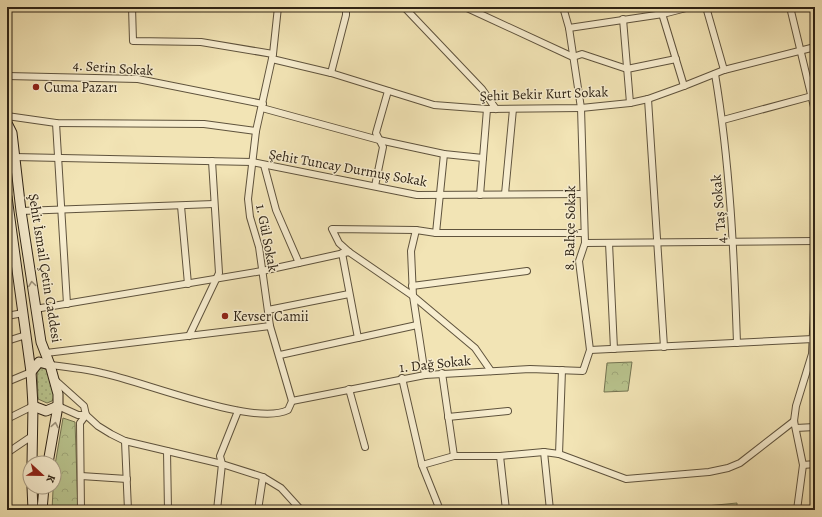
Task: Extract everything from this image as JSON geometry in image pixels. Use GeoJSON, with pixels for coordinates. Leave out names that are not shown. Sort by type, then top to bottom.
{"type":"FeatureCollection","features":[{"type":"Feature","properties":{"kind":"street","name":"Şehit Bekir Kurt Sokak"},"geometry":{"type":"LineString","coordinates":[[132,7],[133,41],[201,42],[273,57],[331,73],[434,105],[487,110],[582,108],[630,103],[648,99],[724,70],[815,47]]}},
{"type":"Feature","properties":{"kind":"street","name":"1. Gül Sokak"},"geometry":{"type":"LineString","coordinates":[[278,7],[273,57],[256,130],[248,200],[250,217],[259,247],[270,326],[280,355],[292,401]]}},
{"type":"Feature","properties":{"kind":"street"},"geometry":{"type":"LineString","coordinates":[[331,73],[346,15],[346,7]]}},
{"type":"Feature","properties":{"kind":"street"},"geometry":{"type":"LineString","coordinates":[[404,7],[482,89],[496,109]]}},
{"type":"Feature","properties":{"kind":"street"},"geometry":{"type":"LineString","coordinates":[[465,7],[573,57],[582,54],[628,69],[676,59]]}},
{"type":"Feature","properties":{"kind":"street","name":"8. Bahçe Sokak"},"geometry":{"type":"LineString","coordinates":[[563,7],[569,28],[582,108],[584,243],[579,261],[590,350],[583,371]]}},
{"type":"Feature","properties":{"kind":"street"},"geometry":{"type":"LineString","coordinates":[[660,7],[684,86]]}},
{"type":"Feature","properties":{"kind":"street"},"geometry":{"type":"LineString","coordinates":[[569,28],[663,14],[690,7]]}},
{"type":"Feature","properties":{"kind":"street"},"geometry":{"type":"LineString","coordinates":[[706,7],[724,70]]}},
{"type":"Feature","properties":{"kind":"street"},"geometry":{"type":"LineString","coordinates":[[790,7],[815,111]]}},
{"type":"Feature","properties":{"kind":"street"},"geometry":{"type":"LineString","coordinates":[[623,19],[630,103]]}},
{"type":"Feature","properties":{"kind":"street","name":"4. Taş Sokak"},"geometry":{"type":"LineString","coordinates":[[715,74],[723,120],[734,242],[737,343]]}},
{"type":"Feature","properties":{"kind":"street","name":"4. Serin Sokak"},"geometry":{"type":"LineString","coordinates":[[7,76],[138,79],[262,106],[379,140],[444,154],[483,158]]}},
{"type":"Feature","properties":{"kind":"street"},"geometry":{"type":"LineString","coordinates":[[375,186],[383,147],[376,133],[388,91]]}},
{"type":"Feature","properties":{"kind":"street"},"geometry":{"type":"LineString","coordinates":[[723,120],[812,96]]}},
{"type":"Feature","properties":{"kind":"street"},"geometry":{"type":"LineString","coordinates":[[648,99],[664,347]]}},
{"type":"Feature","properties":{"kind":"street"},"geometry":{"type":"LineString","coordinates":[[505,194],[513,109]]}},
{"type":"Feature","properties":{"kind":"street"},"geometry":{"type":"LineString","coordinates":[[480,195],[487,110]]}},
{"type":"Feature","properties":{"kind":"street"},"geometry":{"type":"LineString","coordinates":[[7,116],[56,124],[204,124],[256,130]]}},
{"type":"Feature","properties":{"kind":"street","name":"Şehit İsmail Çetin Caddesi"},"geometry":{"type":"LineString","coordinates":[[7,123],[12,133],[21,211],[41,342],[55,380],[58,394],[58,406],[49,455]]}},
{"type":"Feature","properties":{"kind":"street"},"geometry":{"type":"LineString","coordinates":[[56,124],[67,304]]}},
{"type":"Feature","properties":{"kind":"street"},"geometry":{"type":"LineString","coordinates":[[436,233],[444,154]]}},
{"type":"Feature","properties":{"kind":"street","name":"Şehit Tuncay Durmuş Sokak"},"geometry":{"type":"LineString","coordinates":[[14,157],[252,162],[417,195],[583,194]]}},
{"type":"Feature","properties":{"kind":"street"},"geometry":{"type":"LineString","coordinates":[[189,336],[218,273],[212,161]]}},
{"type":"Feature","properties":{"kind":"street"},"geometry":{"type":"LineString","coordinates":[[264,165],[276,210],[299,263]]}},
{"type":"Feature","properties":{"kind":"street","name":"Şehit İsmail Çetin Caddesi"},"geometry":{"type":"LineString","coordinates":[[7,196],[31,372],[33,406],[32,455]]}},
{"type":"Feature","properties":{"kind":"street"},"geometry":{"type":"LineString","coordinates":[[10,213],[21,211],[214,204]]}},
{"type":"Feature","properties":{"kind":"street"},"geometry":{"type":"LineString","coordinates":[[181,206],[188,284]]}},
{"type":"Feature","properties":{"kind":"street"},"geometry":{"type":"LineString","coordinates":[[491,371],[475,348],[412,296],[349,252],[339,242],[332,229],[416,230],[436,233],[584,234]]}},
{"type":"Feature","properties":{"kind":"street"},"geometry":{"type":"LineString","coordinates":[[416,230],[411,251],[412,296],[425,375]]}},
{"type":"Feature","properties":{"kind":"street"},"geometry":{"type":"LineString","coordinates":[[584,243],[815,241]]}},
{"type":"Feature","properties":{"kind":"street"},"geometry":{"type":"LineString","coordinates":[[609,243],[614,349]]}},
{"type":"Feature","properties":{"kind":"street"},"geometry":{"type":"LineString","coordinates":[[35,309],[262,271],[349,252]]}},
{"type":"Feature","properties":{"kind":"street"},"geometry":{"type":"LineString","coordinates":[[342,253],[358,338]]}},
{"type":"Feature","properties":{"kind":"street"},"geometry":{"type":"LineString","coordinates":[[7,262],[17,262]]}},
{"type":"Feature","properties":{"kind":"street"},"geometry":{"type":"LineString","coordinates":[[412,286],[527,271]]}},
{"type":"Feature","properties":{"kind":"street"},"geometry":{"type":"LineString","coordinates":[[797,510],[802,466],[794,421],[796,406],[813,355],[815,288]]}},
{"type":"Feature","properties":{"kind":"street"},"geometry":{"type":"LineString","coordinates":[[268,310],[349,294]]}},
{"type":"Feature","properties":{"kind":"street"},"geometry":{"type":"LineString","coordinates":[[7,316],[22,313]]}},
{"type":"Feature","properties":{"kind":"street"},"geometry":{"type":"LineString","coordinates":[[280,355],[417,325]]}},
{"type":"Feature","properties":{"kind":"street"},"geometry":{"type":"LineString","coordinates":[[46,353],[270,326]]}},
{"type":"Feature","properties":{"kind":"street"},"geometry":{"type":"LineString","coordinates":[[7,341],[26,335]]}},
{"type":"Feature","properties":{"kind":"street"},"geometry":{"type":"LineString","coordinates":[[590,350],[813,339]]}},
{"type":"Feature","properties":{"kind":"street"},"geometry":{"type":"LineString","coordinates":[[7,382],[31,372],[39,362],[102,373],[238,412],[275,414],[288,410],[292,401]]}},
{"type":"Feature","properties":{"kind":"street"},"geometry":{"type":"LineString","coordinates":[[559,454],[562,370]]}},
{"type":"Feature","properties":{"kind":"street","name":"1. Dağ Sokak"},"geometry":{"type":"LineString","coordinates":[[292,401],[402,378],[442,373],[491,371],[583,371]]}},
{"type":"Feature","properties":{"kind":"street"},"geometry":{"type":"LineString","coordinates":[[442,373],[454,456]]}},
{"type":"Feature","properties":{"kind":"street"},"geometry":{"type":"LineString","coordinates":[[402,378],[422,465],[440,510]]}},
{"type":"Feature","properties":{"kind":"street"},"geometry":{"type":"LineString","coordinates":[[55,380],[84,406],[86,415],[110,434],[125,441],[222,464],[263,477],[281,488],[298,508]]}},
{"type":"Feature","properties":{"kind":"street"},"geometry":{"type":"LineString","coordinates":[[349,389],[365,448]]}},
{"type":"Feature","properties":{"kind":"street"},"geometry":{"type":"LineString","coordinates":[[7,420],[33,406],[46,411],[58,406],[78,415],[86,415]]}},
{"type":"Feature","properties":{"kind":"street"},"geometry":{"type":"LineString","coordinates":[[448,417],[508,411]]}},
{"type":"Feature","properties":{"kind":"street"},"geometry":{"type":"LineString","coordinates":[[217,510],[222,464],[220,456],[238,412]]}},
{"type":"Feature","properties":{"kind":"street"},"geometry":{"type":"LineString","coordinates":[[81,510],[80,423],[86,415]]}},
{"type":"Feature","properties":{"kind":"street"},"geometry":{"type":"LineString","coordinates":[[422,465],[454,456],[500,456],[544,452],[559,454],[626,479],[709,472],[728,468],[740,463],[794,421]]}},
{"type":"Feature","properties":{"kind":"street"},"geometry":{"type":"LineString","coordinates":[[796,428],[815,427]]}},
{"type":"Feature","properties":{"kind":"street"},"geometry":{"type":"LineString","coordinates":[[7,452],[32,436]]}},
{"type":"Feature","properties":{"kind":"street"},"geometry":{"type":"LineString","coordinates":[[125,441],[128,510]]}},
{"type":"Feature","properties":{"kind":"street"},"geometry":{"type":"LineString","coordinates":[[167,451],[168,510]]}},
{"type":"Feature","properties":{"kind":"street"},"geometry":{"type":"LineString","coordinates":[[544,452],[550,510]]}},
{"type":"Feature","properties":{"kind":"street"},"geometry":{"type":"LineString","coordinates":[[500,456],[506,510]]}},
{"type":"Feature","properties":{"kind":"street"},"geometry":{"type":"LineString","coordinates":[[802,466],[815,464]]}},
{"type":"Feature","properties":{"kind":"street"},"geometry":{"type":"LineString","coordinates":[[80,476],[126,479]]}},
{"type":"Feature","properties":{"kind":"street"},"geometry":{"type":"LineString","coordinates":[[258,510],[263,477]]}},
{"type":"Feature","properties":{"kind":"street"},"geometry":{"type":"LineString","coordinates":[[32,495],[32,510]]}},
{"type":"Feature","properties":{"kind":"street"},"geometry":{"type":"LineString","coordinates":[[42,510],[43,495]]}},
{"type":"Feature","properties":{"kind":"green space"},"geometry":{"type":"Polygon","coordinates":[[[632,362],[628,391],[604,392],[607,363],[632,362]]]}},
{"type":"Feature","properties":{"kind":"green space"},"geometry":{"type":"Polygon","coordinates":[[[37,369],[46,369],[55,395],[52,401],[47,403],[38,399],[37,369]]]}},
{"type":"Feature","properties":{"kind":"green space"},"geometry":{"type":"Polygon","coordinates":[[[63,418],[75,422],[78,510],[52,510],[53,495],[62,495],[62,455],[57,455],[63,418]]]}},
{"type":"Feature","properties":{"kind":"green space"},"geometry":{"type":"Polygon","coordinates":[[[737,503],[737,510],[665,510],[737,503]]]}},
{"type":"Feature","properties":{"kind":"place","name":"Cuma Pazarı"},"geometry":{"type":"Point","coordinates":[36,87]}},
{"type":"Feature","properties":{"kind":"place","name":"Kevser Camii"},"geometry":{"type":"Point","coordinates":[225,316]}}]}
